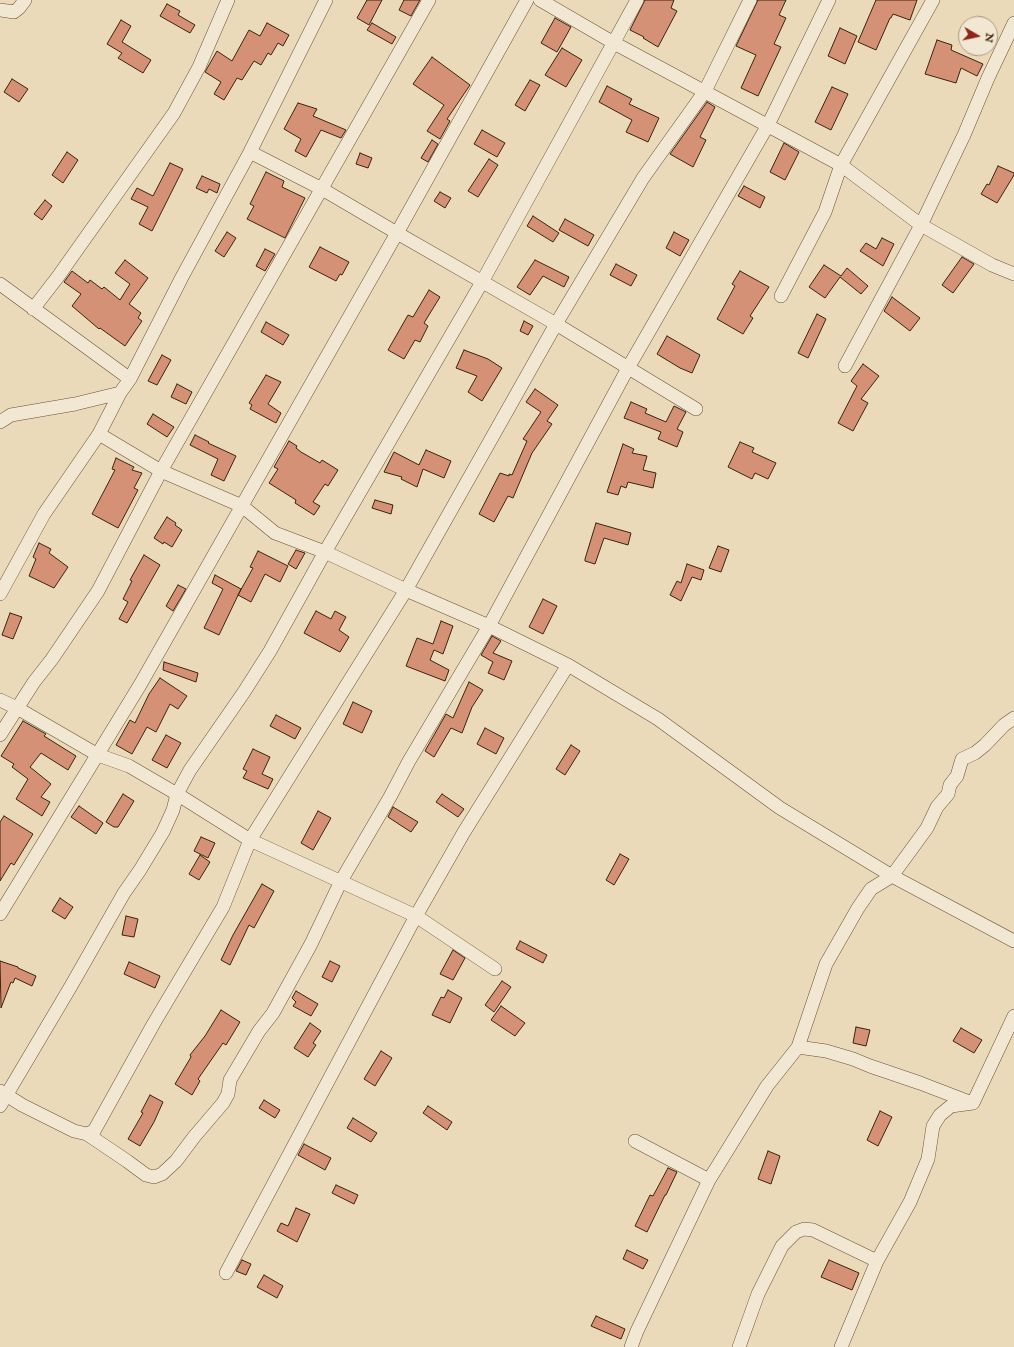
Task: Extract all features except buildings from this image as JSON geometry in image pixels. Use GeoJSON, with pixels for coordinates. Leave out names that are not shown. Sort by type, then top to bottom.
{"type":"FeatureCollection","features":[{"type":"Feature","properties":{"kind":"street"},"geometry":{"type":"LineString","coordinates":[[0,10],[14,12],[20,8],[25,0]]}},
{"type":"Feature","properties":{"kind":"street"},"geometry":{"type":"LineString","coordinates":[[34,309],[62,272],[174,113],[199,67],[228,0]]}},
{"type":"Feature","properties":{"kind":"street"},"geometry":{"type":"LineString","coordinates":[[0,594],[44,514],[99,434],[120,394],[130,379],[182,277],[250,152],[326,0]]}},
{"type":"Feature","properties":{"kind":"street"},"geometry":{"type":"LineString","coordinates":[[0,735],[98,591],[161,471],[429,0]]}},
{"type":"Feature","properties":{"kind":"street"},"geometry":{"type":"LineString","coordinates":[[0,914],[140,685],[397,233],[527,0]]}},
{"type":"Feature","properties":{"kind":"street"},"geometry":{"type":"LineString","coordinates":[[540,0],[614,43],[841,166],[920,225],[992,266],[1014,274]]}},
{"type":"Feature","properties":{"kind":"street"},"geometry":{"type":"LineString","coordinates":[[637,0],[482,282],[325,552],[270,651],[244,692],[190,770],[177,794],[173,810],[163,832],[124,893],[71,986],[2,1097],[22,1105],[74,1131],[87,1134],[146,1175],[154,1177],[158,1176],[176,1162],[194,1137],[223,1103],[228,1094],[230,1080],[260,1031],[274,1013],[311,944],[341,881],[390,798],[409,761],[489,626],[628,368],[768,126],[829,0]]}},
{"type":"Feature","properties":{"kind":"street"},"geometry":{"type":"LineString","coordinates":[[87,1134],[94,1131],[154,1023],[223,907],[250,840],[406,590],[556,324],[643,178],[705,91],[750,0]]}},
{"type":"Feature","properties":{"kind":"street"},"geometry":{"type":"LineString","coordinates":[[781,296],[825,212],[841,166],[933,0]]}},
{"type":"Feature","properties":{"kind":"street"},"geometry":{"type":"LineString","coordinates":[[845,366],[920,225],[964,135],[988,78],[1014,23]]}},
{"type":"Feature","properties":{"kind":"street"},"geometry":{"type":"LineString","coordinates":[[250,152],[322,189],[556,324],[696,409]]}},
{"type":"Feature","properties":{"kind":"street"},"geometry":{"type":"LineString","coordinates":[[0,284],[130,379]]}},
{"type":"Feature","properties":{"kind":"street"},"geometry":{"type":"LineString","coordinates":[[0,422],[11,415],[75,404],[120,394]]}},
{"type":"Feature","properties":{"kind":"street"},"geometry":{"type":"LineString","coordinates":[[99,434],[161,471],[242,506],[275,533],[325,552],[406,590],[489,626],[568,665],[658,719],[780,808],[892,876],[1014,942]]}},
{"type":"Feature","properties":{"kind":"street"},"geometry":{"type":"LineString","coordinates":[[226,1273],[416,916],[464,832],[568,665]]}},
{"type":"Feature","properties":{"kind":"street"},"geometry":{"type":"LineString","coordinates":[[0,700],[17,708],[98,755],[129,766],[250,840],[416,916],[495,969]]}},
{"type":"Feature","properties":{"kind":"street"},"geometry":{"type":"LineString","coordinates":[[631,1347],[637,1331],[708,1180],[767,1086],[798,1047],[826,964],[847,927],[871,889],[892,876],[927,828],[937,807],[948,794],[950,785],[957,776],[962,759],[975,753],[1004,725],[1014,718]]}},
{"type":"Feature","properties":{"kind":"street"},"geometry":{"type":"LineString","coordinates":[[973,1103],[1014,1016]]}},
{"type":"Feature","properties":{"kind":"street"},"geometry":{"type":"LineString","coordinates":[[798,1047],[826,1051],[853,1058],[870,1066],[973,1103]]}},
{"type":"Feature","properties":{"kind":"street"},"geometry":{"type":"LineString","coordinates":[[841,1347],[877,1261],[910,1202],[928,1159],[933,1126],[940,1115],[951,1106],[973,1103]]}},
{"type":"Feature","properties":{"kind":"street"},"geometry":{"type":"LineString","coordinates":[[635,1141],[708,1180]]}},
{"type":"Feature","properties":{"kind":"street"},"geometry":{"type":"LineString","coordinates":[[739,1347],[758,1294],[782,1246],[796,1232],[804,1229],[812,1230],[877,1261]]}}]}
